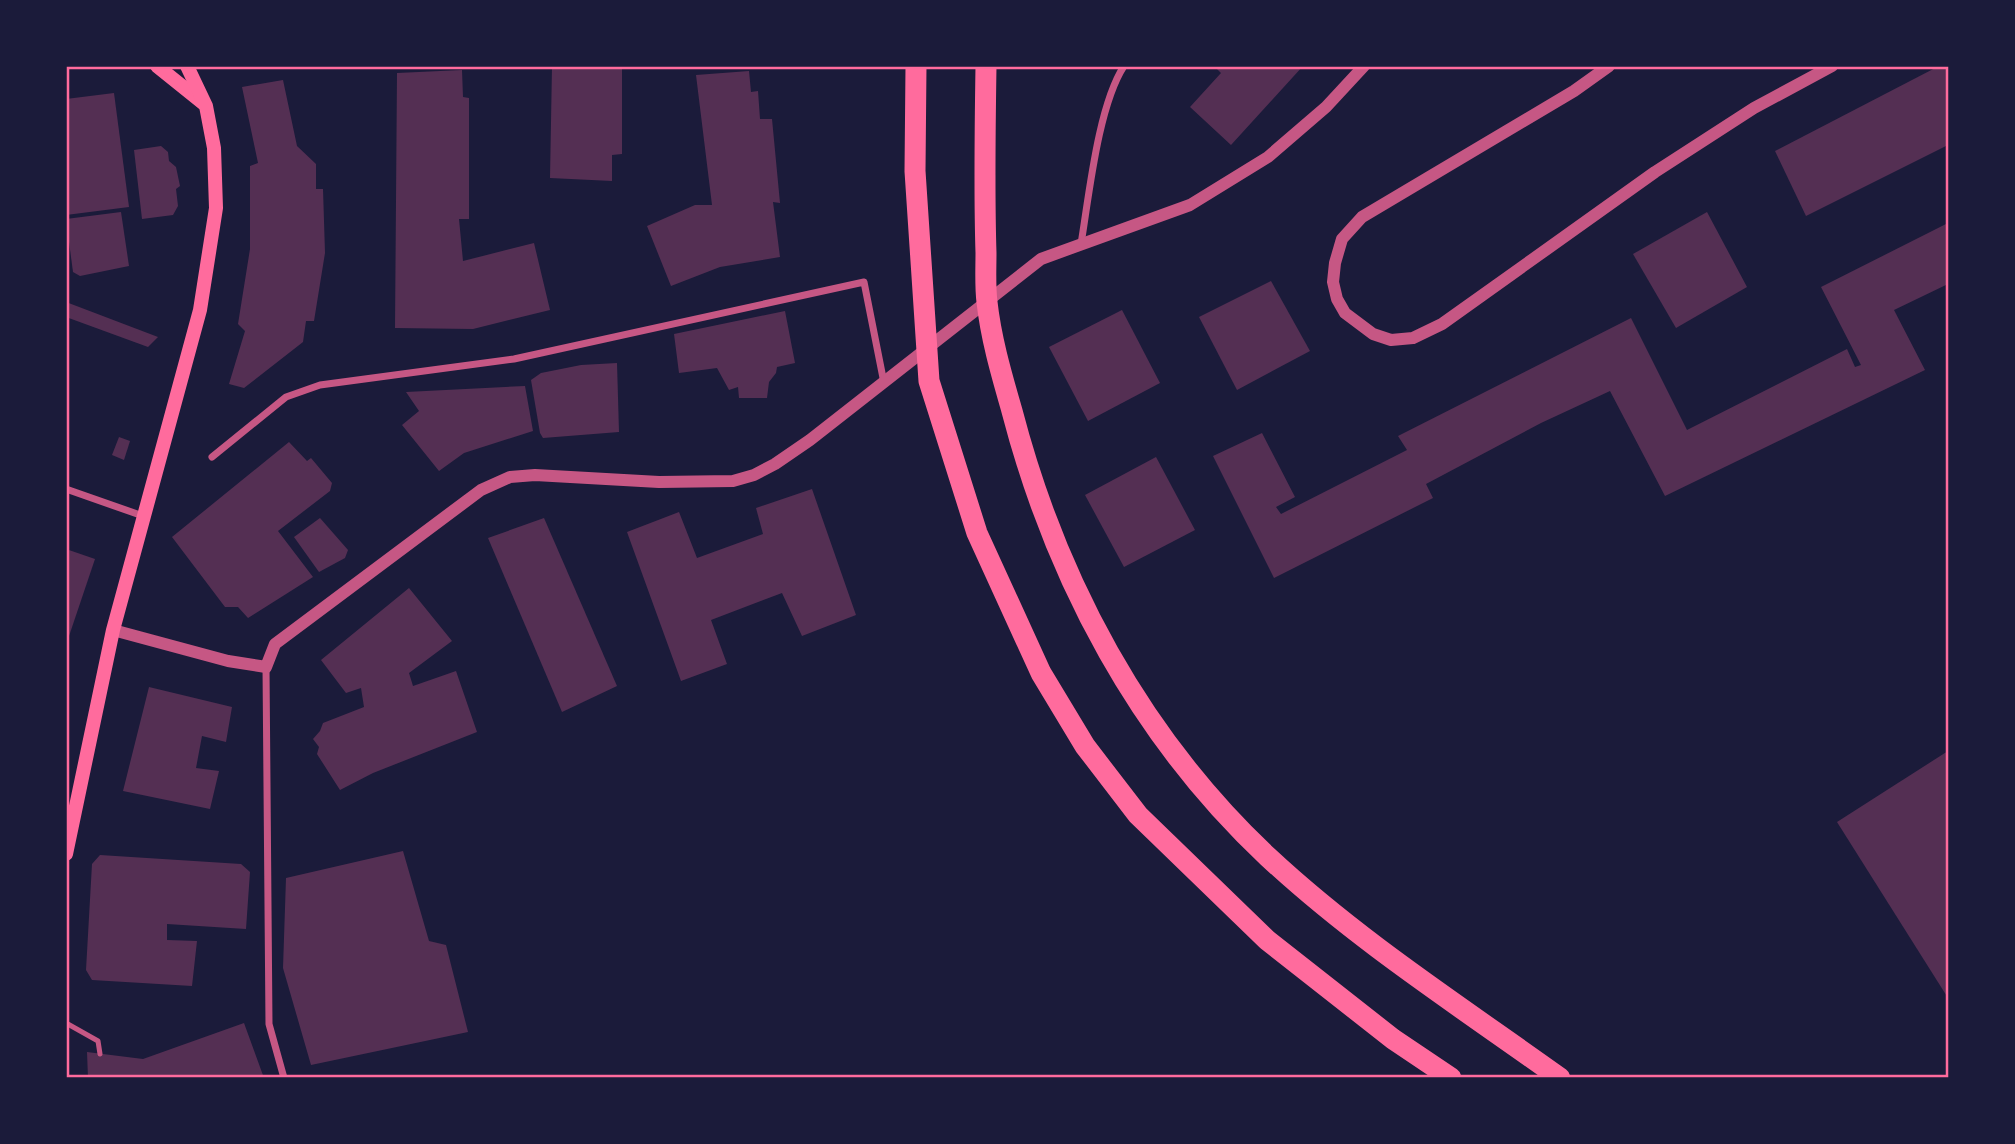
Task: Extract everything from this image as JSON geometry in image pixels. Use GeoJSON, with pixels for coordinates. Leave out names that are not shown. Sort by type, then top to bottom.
{"type":"FeatureCollection","features":[{"type":"Feature","properties":{"kind":"highway"},"geometry":{"type":"LineString","coordinates":[[916,66],[915,172],[929,381],[977,533],[1041,673],[1085,746],[1138,814],[1267,940],[1393,1040],[1451,1077]]}},
{"type":"Feature","properties":{"kind":"highway"},"geometry":{"type":"LineString","coordinates":[[986,66],[984,203],[987,301],[993,335],[1023,454],[1041,507],[1066,571],[1098,637],[1137,701],[1181,761],[1266,855],[1311,895],[1374,944],[1560,1077]]}},
{"type":"Feature","properties":{"kind":"main road"},"geometry":{"type":"LineString","coordinates":[[157,66],[206,106]]}},
{"type":"Feature","properties":{"kind":"main road"},"geometry":{"type":"LineString","coordinates":[[66,854],[113,630],[200,310],[216,208],[214,148],[206,106],[187,66]]}},
{"type":"Feature","properties":{"kind":"street"},"geometry":{"type":"LineString","coordinates":[[1081,245],[1107,110],[1115,81],[1124,66]]}},
{"type":"Feature","properties":{"kind":"street"},"geometry":{"type":"LineString","coordinates":[[284,1077],[269,1024],[266,667],[275,645],[424,530],[490,485],[509,477],[535,475],[659,482],[733,481],[754,475],[810,440],[1041,259],[1190,205],[1268,157],[1326,107],[1364,66]]}},
{"type":"Feature","properties":{"kind":"street"},"geometry":{"type":"LineString","coordinates":[[1609,66],[1574,92],[1362,217],[1342,239],[1335,263],[1333,282],[1345,313],[1373,334],[1391,340],[1413,338],[1442,324],[1655,172],[1754,108],[1832,66]]}},
{"type":"Feature","properties":{"kind":"street"},"geometry":{"type":"LineString","coordinates":[[212,457],[286,397],[320,385],[514,359],[864,282],[884,383]]}},
{"type":"Feature","properties":{"kind":"street"},"geometry":{"type":"LineString","coordinates":[[66,489],[143,516]]}},
{"type":"Feature","properties":{"kind":"street"},"geometry":{"type":"LineString","coordinates":[[113,630],[228,661],[266,667]]}},
{"type":"Feature","properties":{"kind":"lane"},"geometry":{"type":"LineString","coordinates":[[66,1023],[98,1041],[100,1054]]}},
{"type":"Feature","properties":{"kind":"building"},"geometry":{"type":"Polygon","coordinates":[[[552,66],[622,66],[622,154],[612,155],[612,181],[550,178],[552,66]]]}},
{"type":"Feature","properties":{"kind":"building"},"geometry":{"type":"Polygon","coordinates":[[[1214,66],[1303,66],[1231,145],[1190,107],[1221,73],[1214,66]]]}},
{"type":"Feature","properties":{"kind":"building"},"geometry":{"type":"Polygon","coordinates":[[[1939,66],[1948,66],[1948,145],[1806,216],[1775,151],[1939,66]]]}},
{"type":"Feature","properties":{"kind":"building"},"geometry":{"type":"Polygon","coordinates":[[[462,70],[463,97],[469,98],[469,219],[459,219],[463,261],[534,243],[550,310],[473,329],[395,328],[397,73],[462,70]]]}},
{"type":"Feature","properties":{"kind":"building"},"geometry":{"type":"Polygon","coordinates":[[[749,71],[751,92],[758,91],[760,119],[772,119],[780,203],[773,202],[780,257],[720,267],[671,286],[647,226],[695,205],[712,205],[696,75],[749,71]]]}},
{"type":"Feature","properties":{"kind":"building"},"geometry":{"type":"Polygon","coordinates":[[[283,80],[297,146],[316,164],[316,189],[323,189],[325,253],[314,321],[306,321],[303,342],[244,388],[229,384],[245,331],[238,324],[250,249],[250,166],[258,163],[242,87],[283,80]]]}},
{"type":"Feature","properties":{"kind":"building"},"geometry":{"type":"Polygon","coordinates":[[[114,93],[129,207],[66,215],[66,99],[114,93]]]}},
{"type":"Feature","properties":{"kind":"building"},"geometry":{"type":"Polygon","coordinates":[[[161,146],[168,152],[169,161],[176,167],[180,186],[176,189],[178,206],[173,215],[142,219],[134,150],[161,146]]]}},
{"type":"Feature","properties":{"kind":"building"},"geometry":{"type":"Polygon","coordinates":[[[121,212],[129,266],[80,276],[73,272],[66,219],[121,212]]]}},
{"type":"Feature","properties":{"kind":"building"},"geometry":{"type":"Polygon","coordinates":[[[1707,212],[1747,287],[1676,328],[1633,254],[1707,212]]]}},
{"type":"Feature","properties":{"kind":"building"},"geometry":{"type":"Polygon","coordinates":[[[1948,223],[1948,284],[1894,310],[1925,370],[1665,496],[1610,391],[1541,423],[1426,484],[1433,498],[1274,578],[1213,456],[1262,433],[1295,497],[1276,507],[1281,514],[1407,450],[1398,436],[1631,318],[1687,430],[1847,349],[1855,367],[1861,365],[1821,287],[1948,223]]]}},
{"type":"Feature","properties":{"kind":"building"},"geometry":{"type":"Polygon","coordinates":[[[1271,281],[1310,351],[1237,390],[1199,317],[1271,281]]]}},
{"type":"Feature","properties":{"kind":"building"},"geometry":{"type":"Polygon","coordinates":[[[66,302],[158,337],[148,347],[66,317],[66,302]]]}},
{"type":"Feature","properties":{"kind":"building"},"geometry":{"type":"Polygon","coordinates":[[[1122,310],[1160,383],[1088,421],[1049,347],[1122,310]]]}},
{"type":"Feature","properties":{"kind":"building"},"geometry":{"type":"Polygon","coordinates":[[[785,311],[795,363],[777,367],[769,382],[767,398],[739,398],[738,387],[729,390],[717,368],[679,373],[674,334],[785,311]]]}},
{"type":"Feature","properties":{"kind":"building"},"geometry":{"type":"Polygon","coordinates":[[[617,363],[619,432],[543,438],[531,380],[541,373],[581,365],[617,363]]]}},
{"type":"Feature","properties":{"kind":"building"},"geometry":{"type":"Polygon","coordinates":[[[525,386],[533,431],[464,453],[439,471],[402,425],[419,411],[406,392],[525,386]]]}},
{"type":"Feature","properties":{"kind":"building"},"geometry":{"type":"Polygon","coordinates":[[[119,437],[130,441],[124,460],[112,455],[119,437]]]}},
{"type":"Feature","properties":{"kind":"building"},"geometry":{"type":"Polygon","coordinates":[[[289,442],[307,461],[311,458],[332,483],[330,491],[278,531],[313,577],[248,618],[238,607],[225,607],[172,537],[289,442]]]}},
{"type":"Feature","properties":{"kind":"building"},"geometry":{"type":"Polygon","coordinates":[[[1156,457],[1195,530],[1124,567],[1085,495],[1156,457]]]}},
{"type":"Feature","properties":{"kind":"building"},"geometry":{"type":"Polygon","coordinates":[[[812,489],[856,615],[802,636],[782,593],[711,620],[727,664],[681,681],[627,532],[679,512],[697,558],[763,534],[756,508],[812,489]]]}},
{"type":"Feature","properties":{"kind":"building"},"geometry":{"type":"Polygon","coordinates":[[[320,518],[348,550],[345,558],[319,572],[294,537],[320,518]]]}},
{"type":"Feature","properties":{"kind":"building"},"geometry":{"type":"Polygon","coordinates":[[[544,518],[617,686],[562,712],[488,538],[544,518]]]}},
{"type":"Feature","properties":{"kind":"building"},"geometry":{"type":"Polygon","coordinates":[[[66,549],[95,559],[67,642],[66,642],[66,549]]]}},
{"type":"Feature","properties":{"kind":"building"},"geometry":{"type":"Polygon","coordinates":[[[409,588],[452,641],[409,673],[413,686],[456,671],[477,732],[373,773],[340,790],[317,754],[319,747],[313,739],[323,723],[364,707],[361,688],[346,693],[321,660],[409,588]]]}},
{"type":"Feature","properties":{"kind":"building"},"geometry":{"type":"Polygon","coordinates":[[[149,687],[232,707],[226,742],[202,736],[196,768],[219,771],[210,809],[123,791],[149,687]]]}},
{"type":"Feature","properties":{"kind":"building"},"geometry":{"type":"Polygon","coordinates":[[[1948,751],[1948,998],[1837,822],[1948,751]]]}},
{"type":"Feature","properties":{"kind":"building"},"geometry":{"type":"Polygon","coordinates":[[[403,851],[429,941],[446,945],[468,1032],[311,1065],[283,968],[286,878],[403,851]]]}},
{"type":"Feature","properties":{"kind":"building"},"geometry":{"type":"Polygon","coordinates":[[[100,855],[241,864],[250,872],[246,929],[167,924],[167,940],[197,941],[192,986],[92,980],[86,970],[92,864],[100,855]]]}},
{"type":"Feature","properties":{"kind":"building"},"geometry":{"type":"Polygon","coordinates":[[[244,1023],[264,1078],[88,1078],[87,1052],[143,1059],[244,1023]]]}}]}
